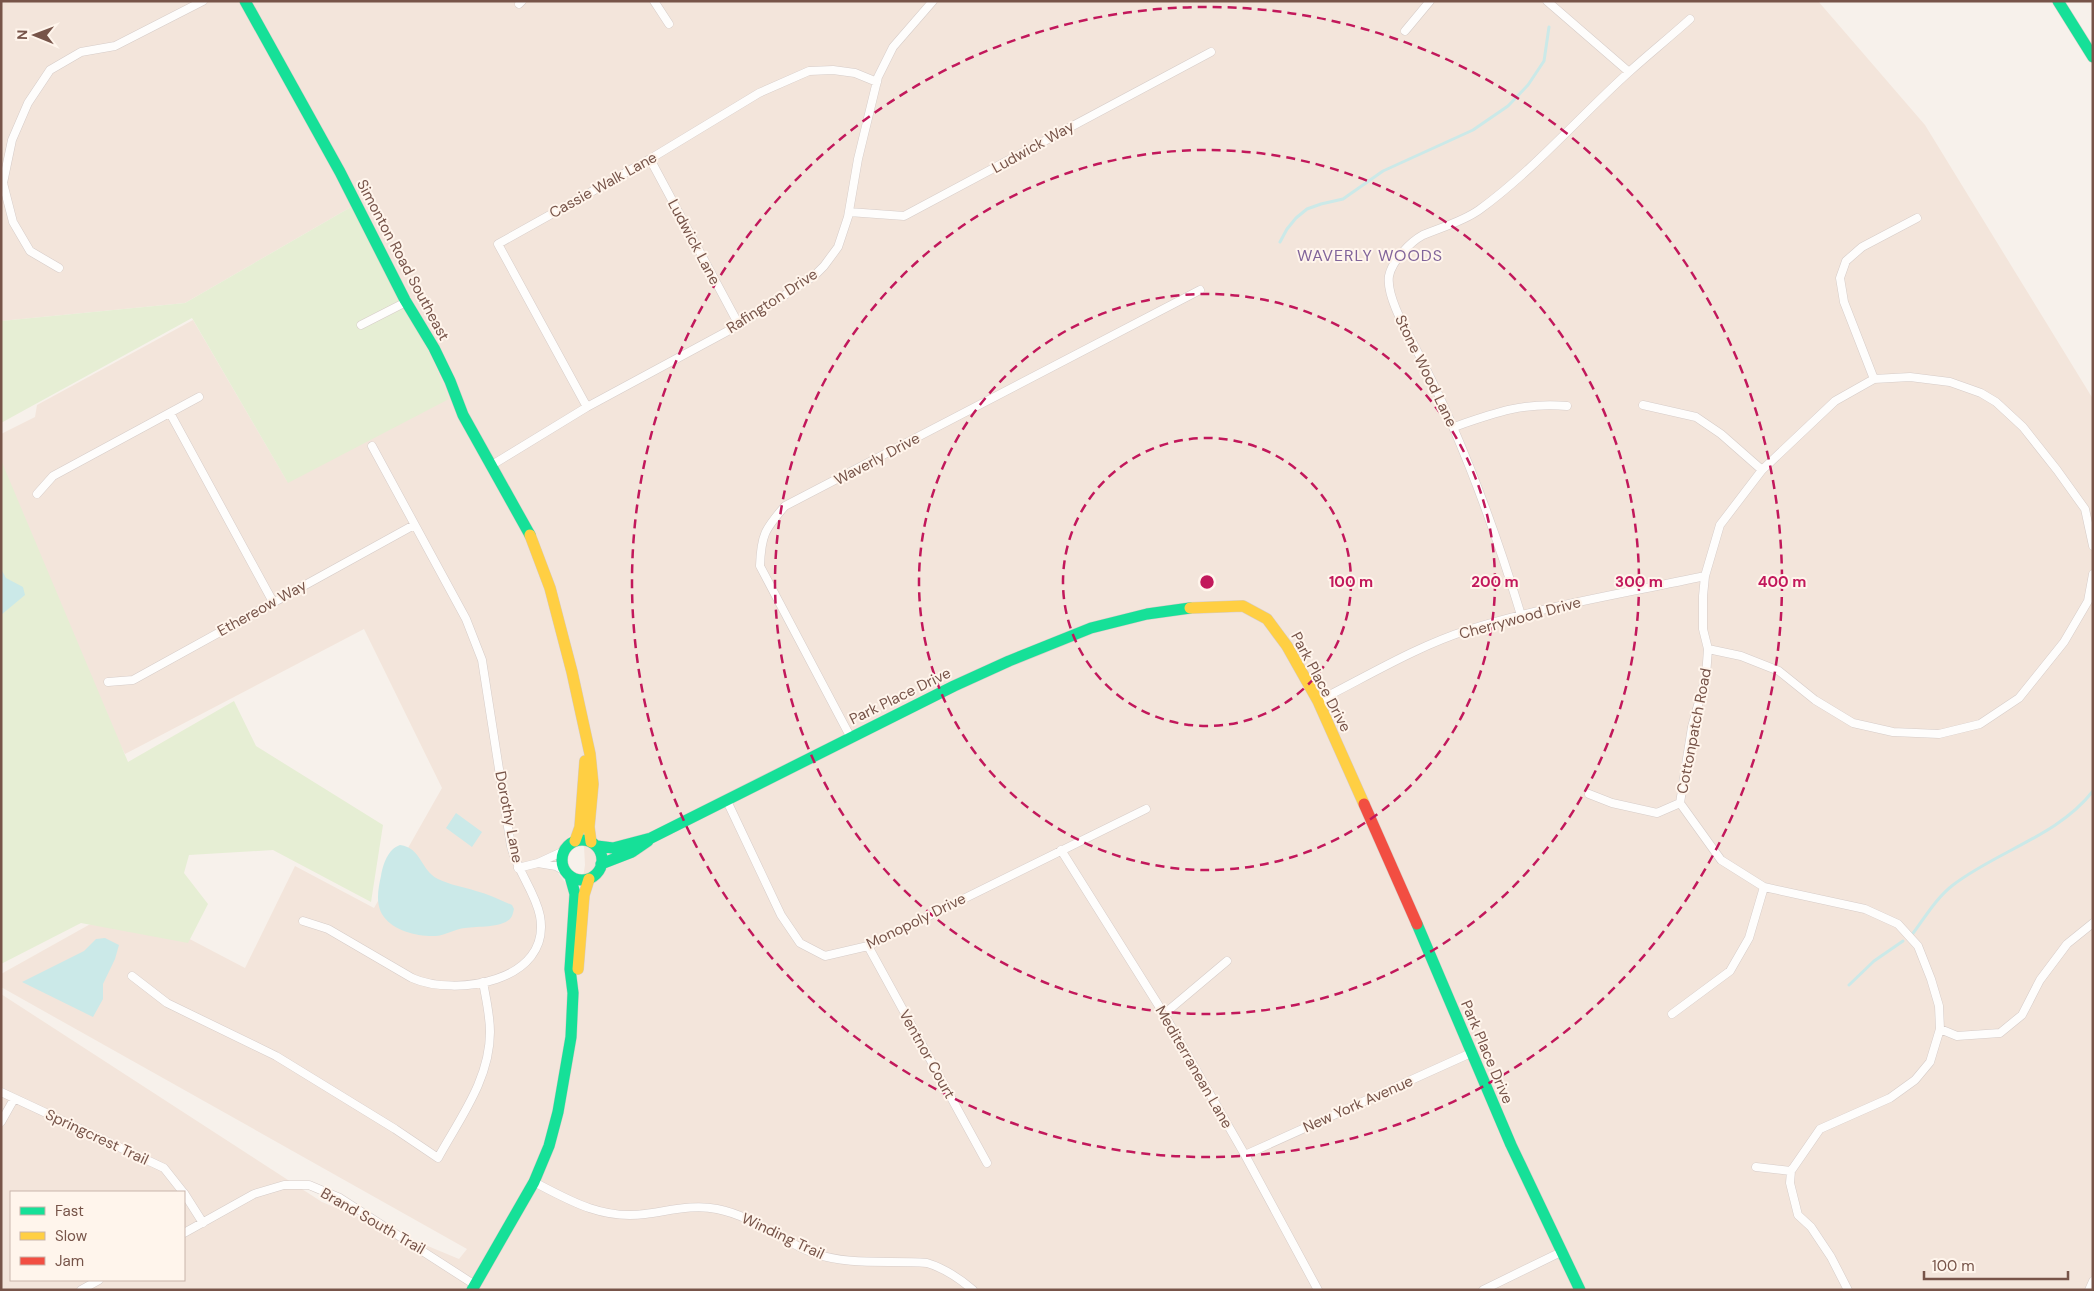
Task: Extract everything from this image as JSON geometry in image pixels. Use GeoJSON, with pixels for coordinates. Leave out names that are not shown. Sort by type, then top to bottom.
{"type":"FeatureCollection","features":[{"type":"Feature","properties":{"kind":"main road","name":"Simonton Road Southeast"},"geometry":{"type":"LineString","coordinates":[[245,1],[340,172],[406,302],[434,348],[450,381],[463,415],[530,535],[550,588],[572,672],[590,754],[593,784],[589,827],[594,844]]}},
{"type":"Feature","properties":{"kind":"main road"},"geometry":{"type":"LineString","coordinates":[[2058,1],[2093,57]]}},
{"type":"Feature","properties":{"kind":"main road","name":"Park Place Drive"},"geometry":{"type":"LineString","coordinates":[[594,844],[613,848],[651,838],[954,686],[1009,661],[1091,628],[1147,614],[1202,606],[1243,606],[1267,619],[1287,646],[1318,702],[1399,883],[1511,1145],[1580,1290]]}},
{"type":"Feature","properties":{"kind":"main road"},"geometry":{"type":"LineString","coordinates":[[575,841],[580,826],[587,745]]}},
{"type":"Feature","properties":{"kind":"main road","name":"Park Place Drive"},"geometry":{"type":"LineString","coordinates":[[602,864],[637,849],[651,838]]}},
{"type":"Feature","properties":{"kind":"main road"},"geometry":{"type":"LineString","coordinates":[[567,874],[583,880],[595,875],[602,864],[600,852],[594,844],[586,840],[575,841],[564,851],[562,858],[567,874],[575,894],[570,969],[573,993]]}},
{"type":"Feature","properties":{"kind":"main road"},"geometry":{"type":"LineString","coordinates":[[474,1287],[534,1182],[554,1129],[566,1076],[584,897],[589,879]]}},
{"type":"Feature","properties":{"kind":"street"},"geometry":{"type":"LineString","coordinates":[[59,268],[30,251],[13,222],[3,183],[12,140],[28,103],[50,70],[80,52],[115,46],[203,1]]}},
{"type":"Feature","properties":{"kind":"street"},"geometry":{"type":"LineString","coordinates":[[654,1],[669,24]]}},
{"type":"Feature","properties":{"kind":"street","name":"Rafington Drive"},"geometry":{"type":"LineString","coordinates":[[492,465],[587,408],[738,325],[819,271],[838,247],[849,212],[858,159],[876,82],[893,47],[933,1]]}},
{"type":"Feature","properties":{"kind":"street"},"geometry":{"type":"LineString","coordinates":[[1405,31],[1430,1]]}},
{"type":"Feature","properties":{"kind":"street"},"geometry":{"type":"LineString","coordinates":[[1548,1],[1629,72]]}},
{"type":"Feature","properties":{"kind":"street","name":"Stone Wood Lane"},"geometry":{"type":"LineString","coordinates":[[1521,615],[1499,544],[1454,427],[1395,308],[1389,277],[1394,264],[1421,236],[1450,225],[1485,205],[1534,164],[1629,72],[1690,19]]}},
{"type":"Feature","properties":{"kind":"street","name":"Ludwick Way"},"geometry":{"type":"LineString","coordinates":[[849,212],[904,216],[1211,52]]}},
{"type":"Feature","properties":{"kind":"street","name":"Cassie Walk Lane"},"geometry":{"type":"LineString","coordinates":[[587,408],[498,244],[650,159],[759,93],[809,71],[832,70],[855,73],[876,82]]}},
{"type":"Feature","properties":{"kind":"street","name":"Ludwick Lane"},"geometry":{"type":"LineString","coordinates":[[650,159],[738,325]]}},
{"type":"Feature","properties":{"kind":"street"},"geometry":{"type":"LineString","coordinates":[[1874,379],[1844,302],[1840,278],[1846,261],[1862,247],[1917,218]]}},
{"type":"Feature","properties":{"kind":"street","name":"Waverly Drive"},"geometry":{"type":"LineString","coordinates":[[851,738],[760,566],[761,543],[768,526],[785,506],[1200,290]]}},
{"type":"Feature","properties":{"kind":"street"},"geometry":{"type":"LineString","coordinates":[[361,325],[406,302]]}},
{"type":"Feature","properties":{"kind":"street","name":"Cottonpatch Road"},"geometry":{"type":"LineString","coordinates":[[1790,1171],[1820,1129],[1890,1098],[1915,1080],[1930,1062],[1940,1029],[1939,1006],[1928,970],[1918,946],[1898,924],[1865,909],[1764,887],[1721,860],[1680,803],[1692,727],[1706,676],[1708,649],[1703,629],[1703,596],[1705,576],[1720,525],[1762,470],[1835,401],[1874,379],[1910,377],[1950,382],[1981,393],[1996,402],[2023,428],[2085,509],[2093,546]]}},
{"type":"Feature","properties":{"kind":"street"},"geometry":{"type":"LineString","coordinates":[[37,494],[53,476],[199,397]]}},
{"type":"Feature","properties":{"kind":"street"},"geometry":{"type":"LineString","coordinates":[[1454,427],[1499,412],[1542,404],[1567,406]]}},
{"type":"Feature","properties":{"kind":"street"},"geometry":{"type":"LineString","coordinates":[[1642,405],[1696,417],[1721,434],[1762,470]]}},
{"type":"Feature","properties":{"kind":"street"},"geometry":{"type":"LineString","coordinates":[[170,413],[273,602]]}},
{"type":"Feature","properties":{"kind":"street","name":"Dorothy Lane"},"geometry":{"type":"LineString","coordinates":[[303,921],[328,929],[398,971],[424,984],[444,986],[491,982],[520,969],[532,955],[538,941],[540,917],[536,902],[518,868],[511,846],[478,646],[466,619],[372,446]]}},
{"type":"Feature","properties":{"kind":"street","name":"Ethereow Way"},"geometry":{"type":"LineString","coordinates":[[108,682],[133,680],[414,525]]}},
{"type":"Feature","properties":{"kind":"street","name":"Cottonpatch Road"},"geometry":{"type":"LineString","coordinates":[[1708,649],[1741,656],[1779,670],[1815,700],[1853,723],[1893,732],[1939,734],[1980,724],[2019,698],[2064,642],[2088,601],[2093,574]]}},
{"type":"Feature","properties":{"kind":"street","name":"Cherrywood Drive"},"geometry":{"type":"LineString","coordinates":[[1318,702],[1428,646],[1467,630],[1521,615],[1705,576]]}},
{"type":"Feature","properties":{"kind":"street"},"geometry":{"type":"LineString","coordinates":[[1589,794],[1612,803],[1657,813],[1680,803]]}},
{"type":"Feature","properties":{"kind":"street","name":"Monopoly Drive"},"geometry":{"type":"LineString","coordinates":[[727,801],[781,916],[800,943],[825,956],[868,946],[1146,809]]}},
{"type":"Feature","properties":{"kind":"street","name":"Mediterranean Lane"},"geometry":{"type":"LineString","coordinates":[[1061,850],[1164,1014],[1245,1155],[1318,1290]]}},
{"type":"Feature","properties":{"kind":"street"},"geometry":{"type":"LineString","coordinates":[[518,868],[538,863],[564,851]]}},
{"type":"Feature","properties":{"kind":"street"},"geometry":{"type":"LineString","coordinates":[[538,863],[556,866],[567,874]]}},
{"type":"Feature","properties":{"kind":"street"},"geometry":{"type":"LineString","coordinates":[[1672,1014],[1730,971],[1749,938],[1764,887]]}},
{"type":"Feature","properties":{"kind":"street"},"geometry":{"type":"LineString","coordinates":[[1940,1029],[1957,1036],[2000,1033],[2022,1016],[2040,980],[2067,944],[2093,922]]}},
{"type":"Feature","properties":{"kind":"street","name":"Ventnor Court"},"geometry":{"type":"LineString","coordinates":[[868,946],[987,1162]]}},
{"type":"Feature","properties":{"kind":"street"},"geometry":{"type":"LineString","coordinates":[[1164,1014],[1227,961]]}},
{"type":"Feature","properties":{"kind":"street"},"geometry":{"type":"LineString","coordinates":[[132,976],[167,1003],[276,1056],[395,1129],[438,1158],[466,1110],[483,1074],[490,1031],[483,982]]}},
{"type":"Feature","properties":{"kind":"street","name":"New York Avenue"},"geometry":{"type":"LineString","coordinates":[[1245,1155],[1471,1053]]}},
{"type":"Feature","properties":{"kind":"street","name":"Springcrest Trail"},"geometry":{"type":"LineString","coordinates":[[1,1092],[164,1168],[181,1191]]}},
{"type":"Feature","properties":{"kind":"street"},"geometry":{"type":"LineString","coordinates":[[1,1122],[14,1099]]}},
{"type":"Feature","properties":{"kind":"street"},"geometry":{"type":"LineString","coordinates":[[1756,1167],[1790,1171],[1790,1183],[1798,1215],[1811,1227],[1831,1257],[1848,1290]]}},
{"type":"Feature","properties":{"kind":"street","name":"Winding Trail"},"geometry":{"type":"LineString","coordinates":[[534,1182],[578,1205],[594,1211],[611,1214],[634,1215],[698,1207],[729,1211],[757,1222],[800,1248],[828,1258],[856,1261],[927,1263],[938,1266],[973,1290]]}},
{"type":"Feature","properties":{"kind":"street","name":"Brand South Trail"},"geometry":{"type":"LineString","coordinates":[[185,1232],[254,1194],[284,1185],[309,1185],[340,1198],[474,1287]]}},
{"type":"Feature","properties":{"kind":"street","name":"Springcrest Trail"},"geometry":{"type":"LineString","coordinates":[[185,1196],[203,1223]]}},
{"type":"Feature","properties":{"kind":"street"},"geometry":{"type":"LineString","coordinates":[[1483,1290],[1561,1252]]}},
{"type":"Feature","properties":{"kind":"street"},"geometry":{"type":"LineString","coordinates":[[81,1290],[97,1281]]}},
{"type":"Feature","properties":{"kind":"street"},"geometry":{"type":"LineString","coordinates":[[2089,1290],[2093,1281]]}},
{"type":"Feature","properties":{"kind":"shaded area"},"geometry":{"type":"Polygon","coordinates":[[[1,1],[1818,1],[1925,125],[2093,399],[2093,1290],[1,1290],[1,994],[322,1202],[459,1259],[467,1249],[1,987],[1,974],[94,922],[180,934],[245,968],[295,866],[374,908],[442,788],[364,629],[125,754],[1,517],[1,434],[35,417],[37,405],[193,320],[287,481],[351,207],[185,303],[1,321],[1,1]],[[580,770],[576,829],[557,851],[558,873],[568,886],[571,910],[567,981],[585,865],[580,770]]]}},
{"type":"Feature","properties":{"kind":"green space"},"geometry":{"type":"Polygon","coordinates":[[[351,207],[433,360],[449,399],[288,483],[192,318],[1,423],[1,321],[185,303],[351,207]]]}},
{"type":"Feature","properties":{"kind":"green space"},"geometry":{"type":"Polygon","coordinates":[[[1,460],[128,762],[234,701],[256,746],[383,825],[371,902],[273,850],[189,855],[184,873],[208,904],[188,943],[81,923],[1,964],[1,460]]]}},
{"type":"Feature","properties":{"kind":"water"},"geometry":{"type":"Polygon","coordinates":[[[1,569],[6,578],[23,587],[25,595],[1,615],[1,569]]]}},
{"type":"Feature","properties":{"kind":"water"},"geometry":{"type":"Polygon","coordinates":[[[456,813],[482,832],[472,847],[446,828],[456,813]]]}},
{"type":"Feature","properties":{"kind":"water"},"geometry":{"type":"Polygon","coordinates":[[[400,845],[413,850],[432,875],[438,879],[512,905],[514,909],[511,918],[501,924],[461,929],[436,936],[415,934],[394,926],[388,922],[381,912],[378,892],[385,862],[392,850],[400,845]]]}},
{"type":"Feature","properties":{"kind":"water"},"geometry":{"type":"Polygon","coordinates":[[[105,938],[119,945],[115,959],[103,984],[103,999],[93,1017],[22,982],[84,951],[96,939],[105,938]]]}},
{"type":"Feature","properties":{"kind":"waterway"},"geometry":{"type":"LineString","coordinates":[[1280,242],[1287,229],[1307,209],[1343,199],[1383,171],[1473,130],[1508,106],[1528,85],[1544,61],[1549,27]]}},
{"type":"Feature","properties":{"kind":"waterway"},"geometry":{"type":"LineString","coordinates":[[1911,936],[1936,902],[1953,885],[1970,873],[2045,832],[2063,820],[2079,807],[2093,791]]}},
{"type":"Feature","properties":{"kind":"waterway"},"geometry":{"type":"LineString","coordinates":[[1849,985],[1874,961],[1903,941]]}},
{"type":"Feature","properties":{"kind":"traffic: fast"},"geometry":{"type":"LineString","coordinates":[[245,1],[340,172],[405,300],[434,348],[450,381],[463,415],[530,535]]}},
{"type":"Feature","properties":{"kind":"traffic: fast"},"geometry":{"type":"LineString","coordinates":[[2058,1],[2093,57]]}},
{"type":"Feature","properties":{"kind":"traffic: fast"},"geometry":{"type":"LineString","coordinates":[[597,846],[613,848],[651,838],[954,686],[1009,661],[1091,628],[1147,614],[1190,608]]}},
{"type":"Feature","properties":{"kind":"traffic: fast"},"geometry":{"type":"LineString","coordinates":[[578,840],[586,840],[593,843],[599,849],[602,860],[599,871],[593,877],[586,880],[578,880],[571,877],[565,871],[562,864],[562,856],[565,849],[571,843],[578,840]]}},
{"type":"Feature","properties":{"kind":"traffic: fast"},"geometry":{"type":"LineString","coordinates":[[601,864],[632,852],[648,841]]}},
{"type":"Feature","properties":{"kind":"traffic: fast"},"geometry":{"type":"LineString","coordinates":[[472,1290],[534,1182],[549,1146],[558,1112],[571,1037],[573,993],[570,969],[575,894],[570,876]]}},
{"type":"Feature","properties":{"kind":"traffic: fast"},"geometry":{"type":"LineString","coordinates":[[1417,924],[1511,1145],[1580,1290]]}},
{"type":"Feature","properties":{"kind":"traffic: slow"},"geometry":{"type":"LineString","coordinates":[[530,535],[550,588],[572,672],[590,754],[593,784],[589,827],[591,842]]}},
{"type":"Feature","properties":{"kind":"traffic: slow"},"geometry":{"type":"LineString","coordinates":[[1190,608],[1243,606],[1267,619],[1287,646],[1318,701],[1364,804]]}},
{"type":"Feature","properties":{"kind":"traffic: slow"},"geometry":{"type":"LineString","coordinates":[[575,841],[580,827],[585,761]]}},
{"type":"Feature","properties":{"kind":"traffic: slow"},"geometry":{"type":"LineString","coordinates":[[578,969],[584,895],[589,879]]}},
{"type":"Feature","properties":{"kind":"traffic: jam"},"geometry":{"type":"LineString","coordinates":[[1364,804],[1417,924]]}},
{"type":"Feature","properties":{"kind":"district","name":"WAVERLY WOODS"},"geometry":{"type":"Point","coordinates":[1370,255]}}]}
